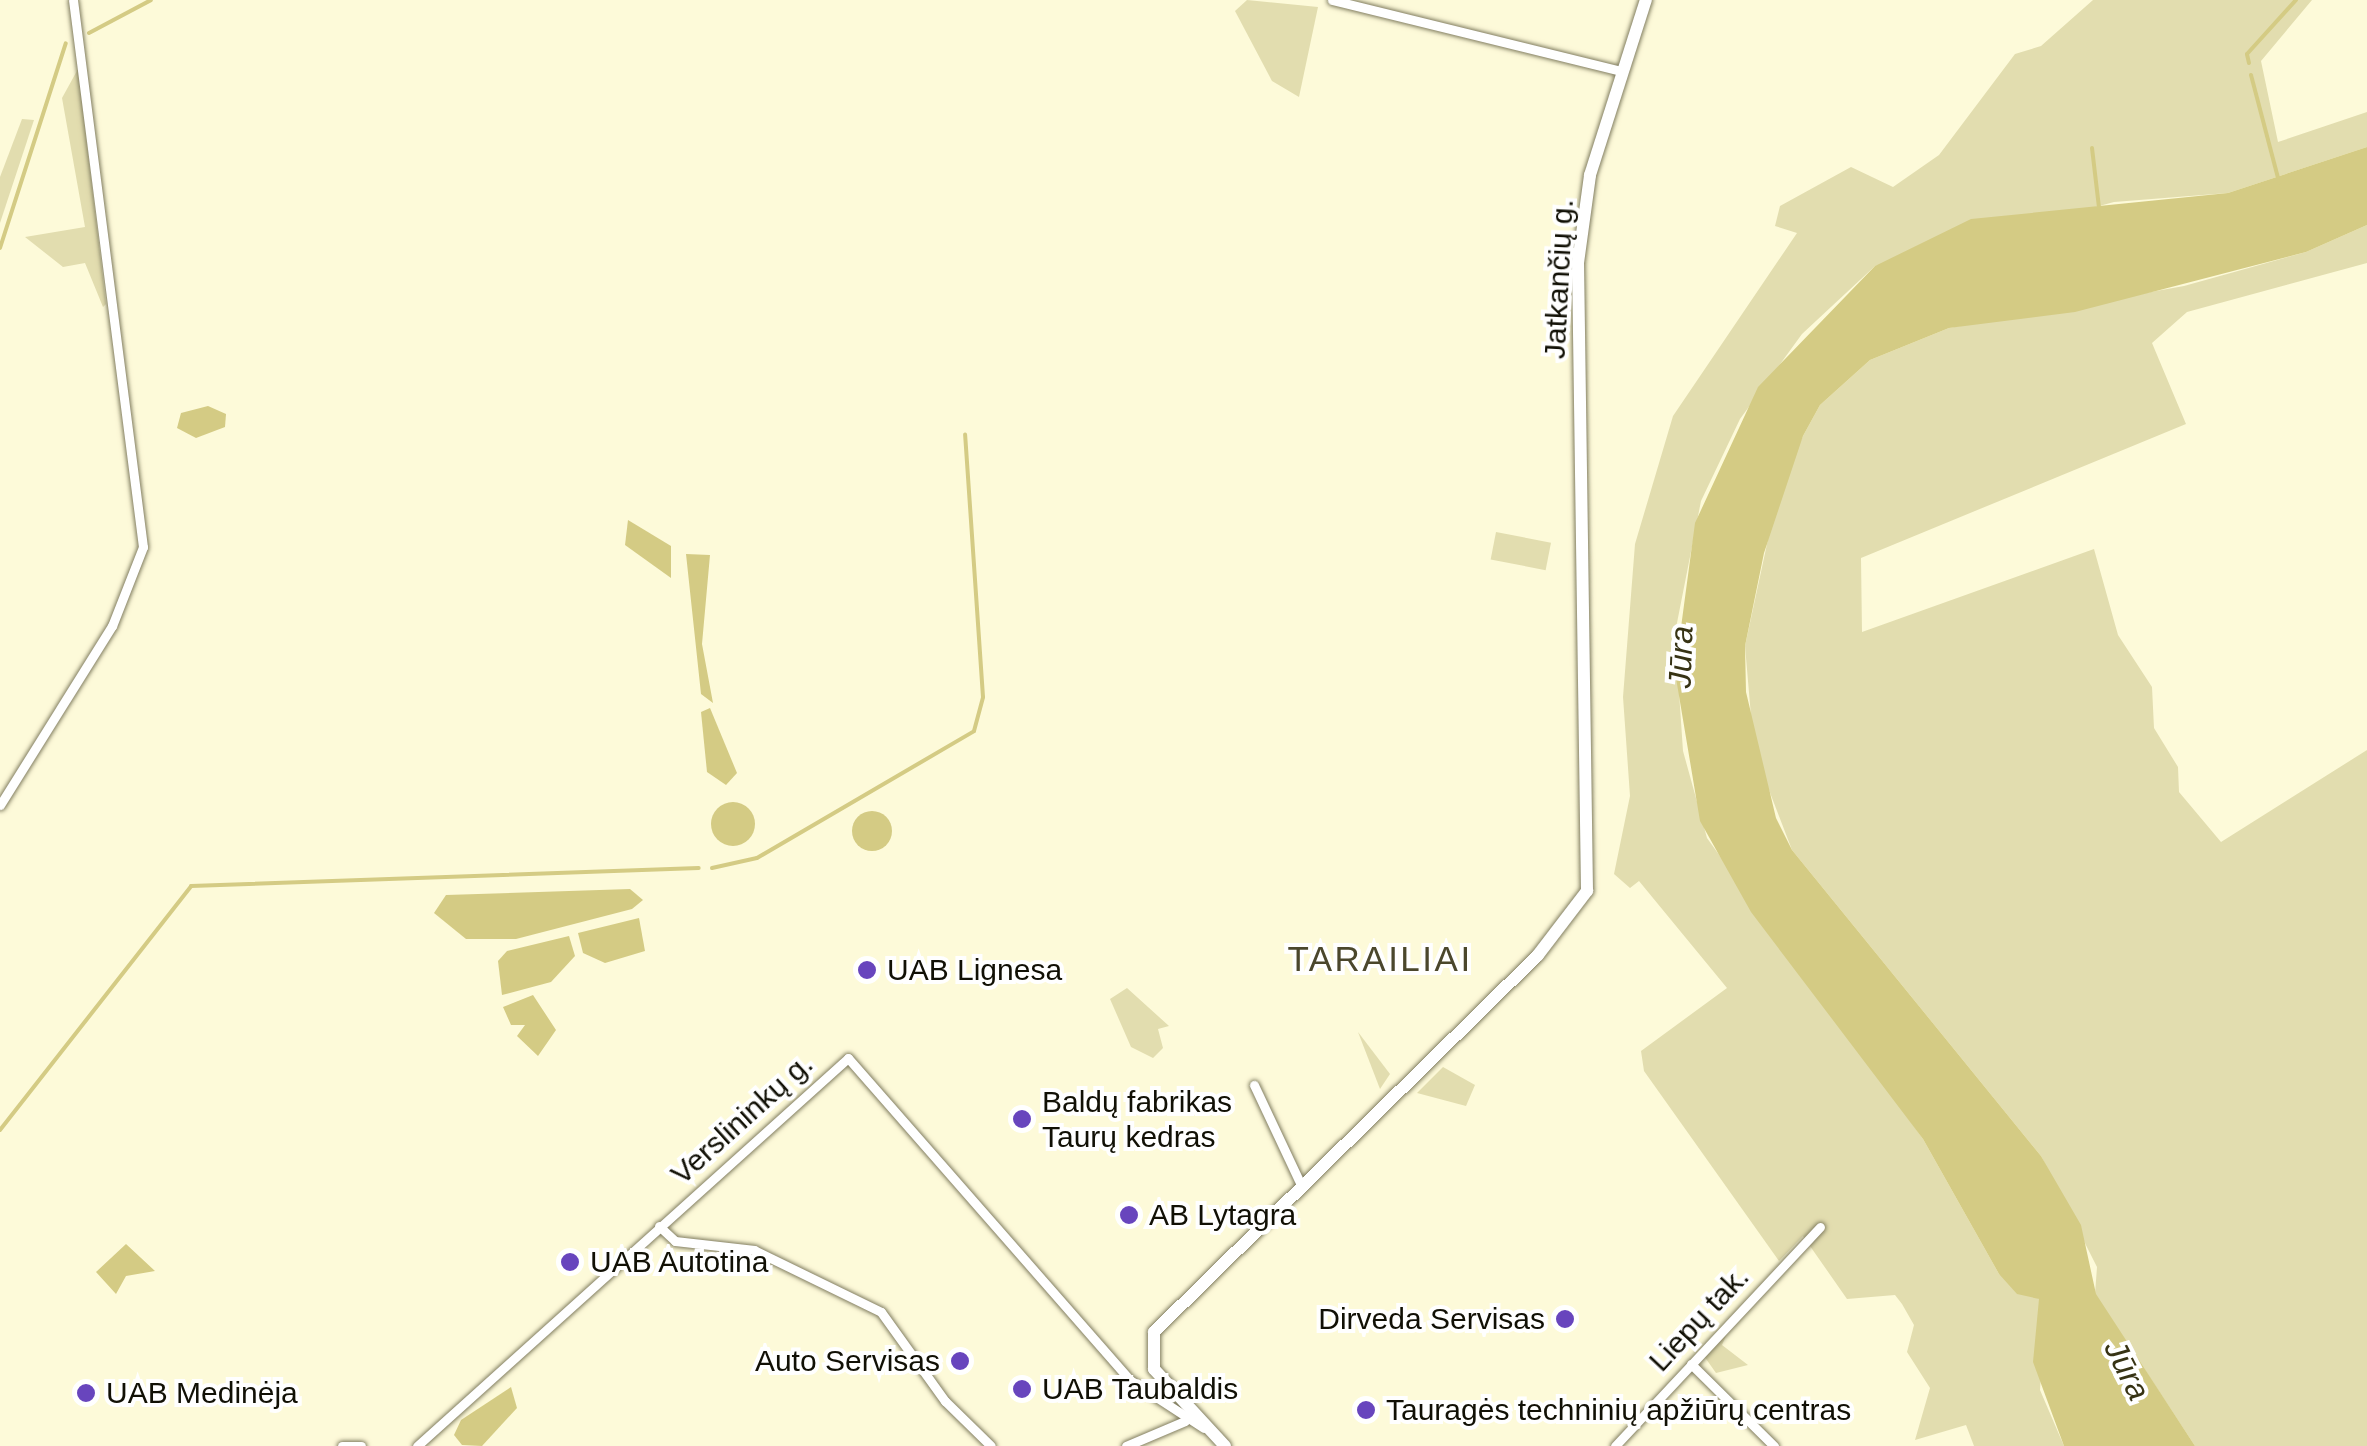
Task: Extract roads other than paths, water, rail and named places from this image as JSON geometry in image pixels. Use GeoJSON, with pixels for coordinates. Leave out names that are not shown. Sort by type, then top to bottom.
{"type":"FeatureCollection","features":[{"type":"Feature","properties":{"kind":"main road","name":"Jatkančių g."},"geometry":{"type":"LineString","coordinates":[[1206,1428],[1154,1370],[1154,1332],[1582,904],[1592,824],[1581,508],[1578,263],[1590,175],[1646,0]]}},
{"type":"Feature","properties":{"kind":"main road"},"geometry":{"type":"LineString","coordinates":[[1206,1428],[1225,1446]]}},
{"type":"Feature","properties":{"kind":"street"},"geometry":{"type":"LineString","coordinates":[[0,805],[112,626],[143,547],[73,0]]}},
{"type":"Feature","properties":{"kind":"street"},"geometry":{"type":"LineString","coordinates":[[1332,0],[1622,72]]}},
{"type":"Feature","properties":{"kind":"street","name":"Verslininkų g."},"geometry":{"type":"LineString","coordinates":[[417,1446],[848,1058],[1100,1348],[1185,1421],[1206,1428]]}},
{"type":"Feature","properties":{"kind":"street"},"geometry":{"type":"LineString","coordinates":[[1254,1085],[1301,1184]]}},
{"type":"Feature","properties":{"kind":"street"},"geometry":{"type":"LineString","coordinates":[[659,1226],[675,1241],[754,1250],[881,1312],[951,1408],[992,1446]]}},
{"type":"Feature","properties":{"kind":"street","name":"Liepų tak."},"geometry":{"type":"LineString","coordinates":[[1615,1446],[1820,1227]]}},
{"type":"Feature","properties":{"kind":"street"},"geometry":{"type":"LineString","coordinates":[[1691,1364],[1774,1446]]}},
{"type":"Feature","properties":{"kind":"street"},"geometry":{"type":"LineString","coordinates":[[1126,1446],[1185,1421]]}},
{"type":"Feature","properties":{"kind":"street"},"geometry":{"type":"LineString","coordinates":[[342,1446],[361,1446]]}},
{"type":"Feature","properties":{"kind":"water","name":"Jūra"},"geometry":{"type":"Polygon","coordinates":[[[2367,147],[2367,225],[2306,252],[2075,312],[1949,328],[1870,360],[1820,405],[1803,436],[1764,553],[1745,646],[1746,692],[1776,818],[1792,850],[2041,1156],[2081,1225],[2096,1294],[2195,1446],[2064,1446],[2033,1362],[2039,1299],[2017,1294],[1999,1274],[1923,1139],[1751,912],[1700,821],[1675,672],[1695,523],[1758,387],[1875,266],[1971,219],[2228,193],[2367,147]]]}},
{"type":"Feature","properties":{"kind":"water"},"geometry":{"type":"Polygon","coordinates":[[[208,406],[226,414],[225,427],[196,438],[177,428],[181,413],[208,406]]]}},
{"type":"Feature","properties":{"kind":"water"},"geometry":{"type":"Polygon","coordinates":[[[628,520],[671,546],[671,578],[625,545],[628,520]]]}},
{"type":"Feature","properties":{"kind":"water"},"geometry":{"type":"Polygon","coordinates":[[[686,554],[710,555],[702,644],[713,703],[701,694],[686,554]]]}},
{"type":"Feature","properties":{"kind":"water"},"geometry":{"type":"Polygon","coordinates":[[[710,708],[737,773],[726,785],[707,772],[701,712],[710,708]]]}},
{"type":"Feature","properties":{"kind":"water"},"geometry":{"type":"Polygon","coordinates":[[[733,802],[749,808],[755,824],[749,840],[733,846],[717,840],[711,824],[717,808],[733,802]]]}},
{"type":"Feature","properties":{"kind":"water"},"geometry":{"type":"Polygon","coordinates":[[[872,811],[886,817],[892,831],[886,845],[872,851],[858,845],[852,831],[858,817],[872,811]]]}},
{"type":"Feature","properties":{"kind":"water"},"geometry":{"type":"Polygon","coordinates":[[[630,889],[643,900],[632,909],[516,939],[466,939],[434,913],[446,895],[630,889]]]}},
{"type":"Feature","properties":{"kind":"water"},"geometry":{"type":"Polygon","coordinates":[[[639,918],[645,951],[605,963],[583,953],[578,933],[639,918]]]}},
{"type":"Feature","properties":{"kind":"water"},"geometry":{"type":"Polygon","coordinates":[[[569,936],[575,956],[551,982],[502,995],[498,961],[507,951],[569,936]]]}},
{"type":"Feature","properties":{"kind":"water"},"geometry":{"type":"Polygon","coordinates":[[[533,995],[556,1030],[538,1056],[517,1036],[525,1025],[511,1025],[503,1007],[533,995]]]}},
{"type":"Feature","properties":{"kind":"water"},"geometry":{"type":"Polygon","coordinates":[[[126,1244],[155,1271],[126,1276],[116,1294],[96,1272],[126,1244]]]}},
{"type":"Feature","properties":{"kind":"water"},"geometry":{"type":"Polygon","coordinates":[[[511,1387],[517,1408],[482,1446],[462,1445],[454,1435],[461,1420],[511,1387]]]}},
{"type":"Feature","properties":{"kind":"waterway"},"geometry":{"type":"LineString","coordinates":[[89,33],[151,0]]}},
{"type":"Feature","properties":{"kind":"waterway"},"geometry":{"type":"LineString","coordinates":[[2249,63],[2247,54],[2296,0]]}},
{"type":"Feature","properties":{"kind":"waterway"},"geometry":{"type":"LineString","coordinates":[[0,248],[66,43]]}},
{"type":"Feature","properties":{"kind":"waterway"},"geometry":{"type":"LineString","coordinates":[[2251,75],[2279,182]]}},
{"type":"Feature","properties":{"kind":"waterway"},"geometry":{"type":"LineString","coordinates":[[2092,148],[2099,208]]}},
{"type":"Feature","properties":{"kind":"waterway"},"geometry":{"type":"LineString","coordinates":[[712,868],[757,858],[974,731],[983,697],[965,435]]}},
{"type":"Feature","properties":{"kind":"waterway"},"geometry":{"type":"LineString","coordinates":[[0,1130],[191,886],[699,868]]}},
{"type":"Feature","properties":{"kind":"place","name":"UAB Lignesa"},"geometry":{"type":"Point","coordinates":[867,970]}},
{"type":"Feature","properties":{"kind":"place","name":"Baldų fabrikas Taurų kedras"},"geometry":{"type":"Point","coordinates":[1022,1119]}},
{"type":"Feature","properties":{"kind":"place","name":"AB Lytagra"},"geometry":{"type":"Point","coordinates":[1129,1215]}},
{"type":"Feature","properties":{"kind":"place","name":"UAB Autotina"},"geometry":{"type":"Point","coordinates":[570,1262]}},
{"type":"Feature","properties":{"kind":"place","name":"Dirveda Servisas"},"geometry":{"type":"Point","coordinates":[1565,1319]}},
{"type":"Feature","properties":{"kind":"place","name":"Auto Servisas"},"geometry":{"type":"Point","coordinates":[960,1361]}},
{"type":"Feature","properties":{"kind":"place","name":"UAB Taubaldis"},"geometry":{"type":"Point","coordinates":[1022,1389]}},
{"type":"Feature","properties":{"kind":"place","name":"UAB Medinėja"},"geometry":{"type":"Point","coordinates":[86,1393]}},
{"type":"Feature","properties":{"kind":"place","name":"Tauragės techninių apžiūrų centras"},"geometry":{"type":"Point","coordinates":[1366,1410]}},
{"type":"Feature","properties":{"kind":"district","name":"TARAILIAI"},"geometry":{"type":"Point","coordinates":[1380,959]}}]}
